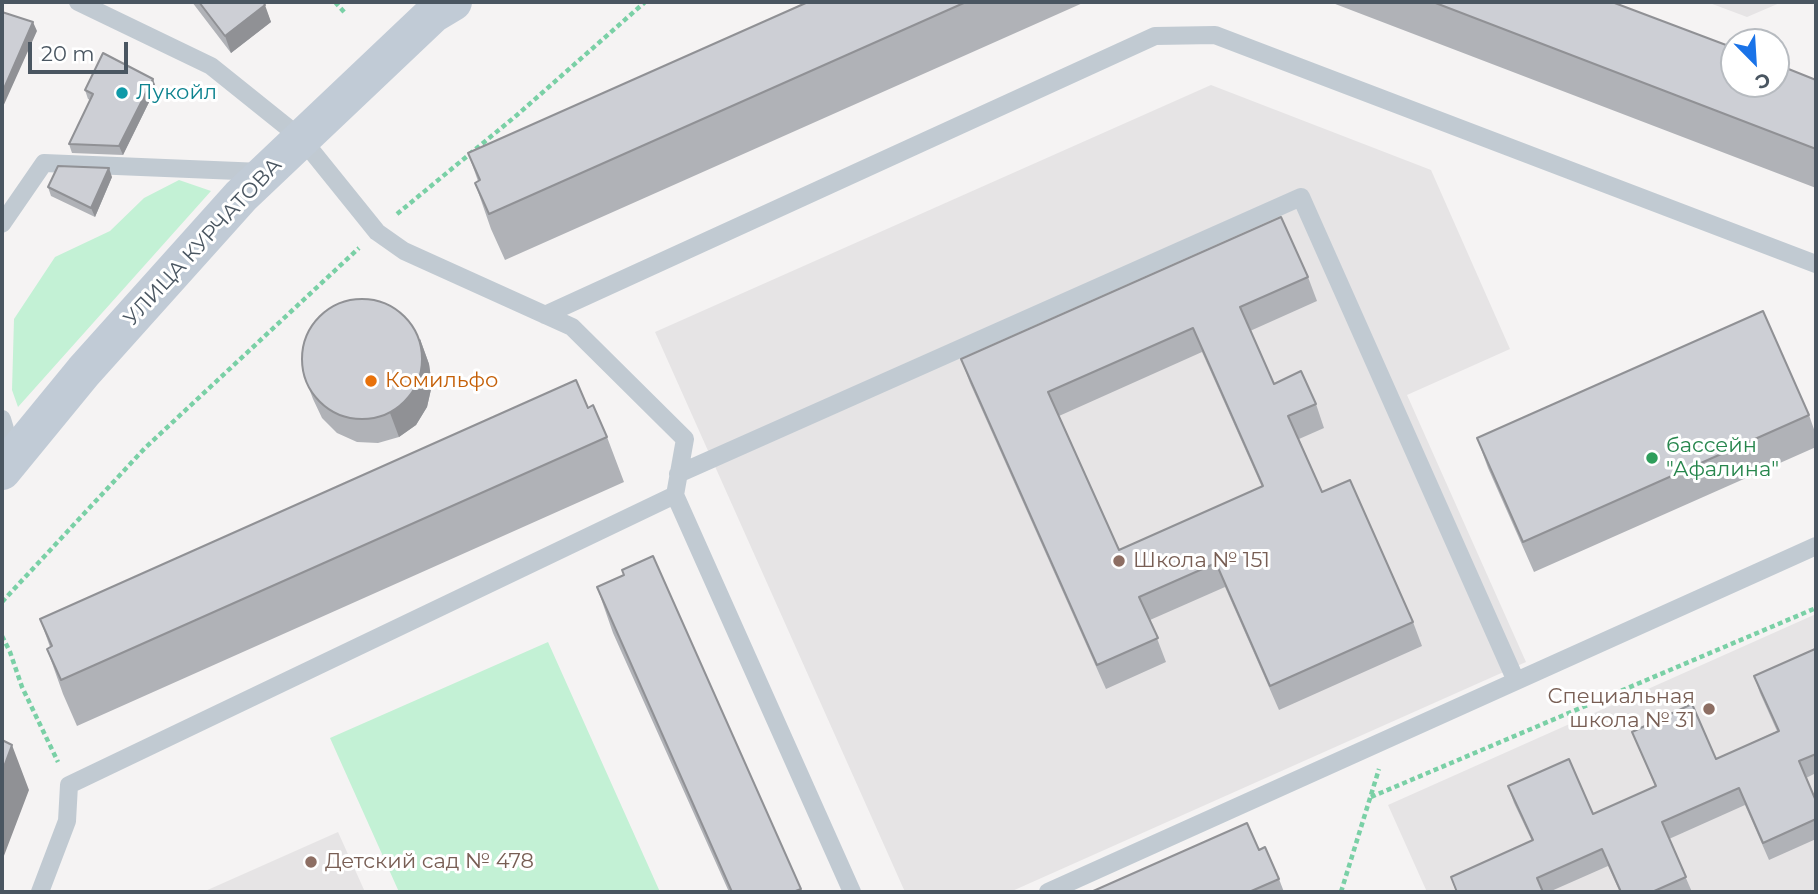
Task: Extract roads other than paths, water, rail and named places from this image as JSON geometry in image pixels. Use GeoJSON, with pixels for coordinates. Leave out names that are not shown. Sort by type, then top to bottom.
{"type":"FeatureCollection","features":[{"type":"Feature","properties":{"kind":"main road","name":"УЛИЦА КУРЧАТОВА"},"geometry":{"type":"LineString","coordinates":[[8,464],[94,360],[241,196],[433,14],[453,2]]}},
{"type":"Feature","properties":{"kind":"lane"},"geometry":{"type":"LineString","coordinates":[[78,2],[211,66],[302,139],[377,232],[404,251],[572,327],[685,439],[675,495],[852,892]]}},
{"type":"Feature","properties":{"kind":"lane"},"geometry":{"type":"LineString","coordinates":[[545,315],[1155,36],[1215,35],[1816,264]]}},
{"type":"Feature","properties":{"kind":"lane"},"geometry":{"type":"LineString","coordinates":[[2,224],[44,163],[266,173]]}},
{"type":"Feature","properties":{"kind":"lane"},"geometry":{"type":"LineString","coordinates":[[678,474],[1301,197],[1516,681]]}},
{"type":"Feature","properties":{"kind":"lane"},"geometry":{"type":"LineString","coordinates":[[2,419],[8,464]]}},
{"type":"Feature","properties":{"kind":"lane"},"geometry":{"type":"LineString","coordinates":[[40,892],[67,821],[69,785],[675,495]]}},
{"type":"Feature","properties":{"kind":"lane"},"geometry":{"type":"LineString","coordinates":[[1048,892],[1816,546]]}},
{"type":"Feature","properties":{"kind":"place","name":"Лукойл"},"geometry":{"type":"Point","coordinates":[122,93]}},
{"type":"Feature","properties":{"kind":"place","name":"Комильфо"},"geometry":{"type":"Point","coordinates":[371,381]}},
{"type":"Feature","properties":{"kind":"place","name":"бассейн \"Афалина\""},"geometry":{"type":"Point","coordinates":[1652,458]}},
{"type":"Feature","properties":{"kind":"place","name":"Школа № 151"},"geometry":{"type":"Point","coordinates":[1119,561]}},
{"type":"Feature","properties":{"kind":"place","name":"Специальная школа № 31"},"geometry":{"type":"Point","coordinates":[1709,709]}},
{"type":"Feature","properties":{"kind":"place","name":"Детский сад № 478"},"geometry":{"type":"Point","coordinates":[311,862]}}]}
